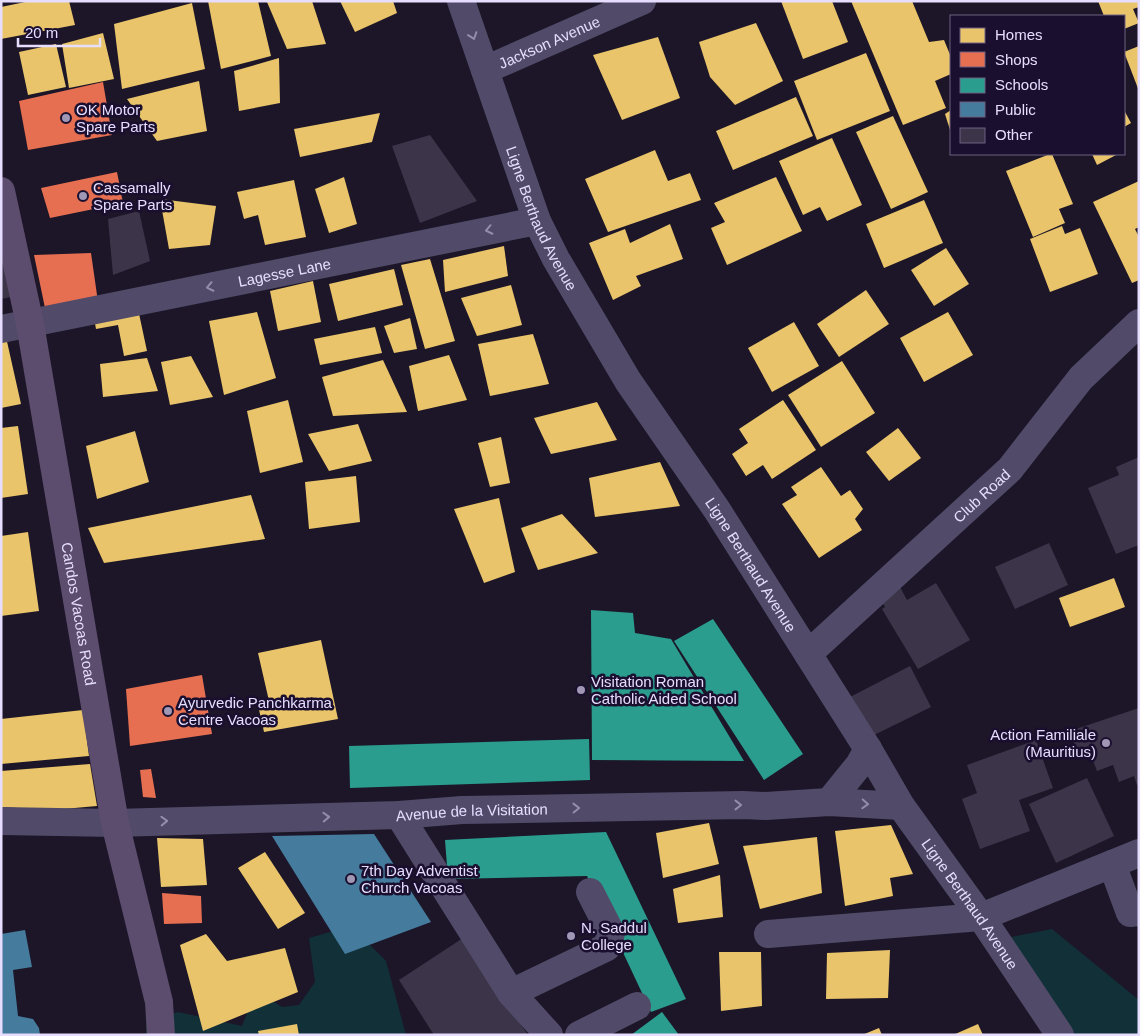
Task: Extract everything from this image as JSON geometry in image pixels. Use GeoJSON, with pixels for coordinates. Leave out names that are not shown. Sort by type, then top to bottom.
{"type":"FeatureCollection","features":[{"type":"Feature","properties":{"kind":"main road","name":"Candos Vacoas Road"},"geometry":{"type":"LineString","coordinates":[[1,191],[30,324],[115,823],[159,1002],[161,1035]]}},
{"type":"Feature","properties":{"kind":"street","name":"Ligne Berthaud Avenue"},"geometry":{"type":"LineString","coordinates":[[461,1],[537,221],[556,259],[628,381],[717,510],[868,749],[901,806],[981,917],[1060,1035]]}},
{"type":"Feature","properties":{"kind":"street","name":"Jackson Avenue"},"geometry":{"type":"LineString","coordinates":[[485,70],[642,1]]}},
{"type":"Feature","properties":{"kind":"street","name":"Lagesse Lane"},"geometry":{"type":"LineString","coordinates":[[1,329],[537,221]]}},
{"type":"Feature","properties":{"kind":"street","name":"Club Road"},"geometry":{"type":"LineString","coordinates":[[808,654],[1010,469],[1081,378],[1139,323]]}},
{"type":"Feature","properties":{"kind":"street"},"geometry":{"type":"LineString","coordinates":[[829,802],[859,766],[868,749]]}},
{"type":"Feature","properties":{"kind":"street","name":"Avenue de la Visitation"},"geometry":{"type":"LineString","coordinates":[[1,821],[115,823],[399,815],[462,810],[743,804],[766,806],[829,802],[901,806]]}},
{"type":"Feature","properties":{"kind":"street"},"geometry":{"type":"LineString","coordinates":[[399,815],[511,993],[549,1035]]}},
{"type":"Feature","properties":{"kind":"street"},"geometry":{"type":"LineString","coordinates":[[768,934],[981,917],[1139,853]]}},
{"type":"Feature","properties":{"kind":"street"},"geometry":{"type":"LineString","coordinates":[[1112,864],[1130,913],[1139,912]]}},
{"type":"Feature","properties":{"kind":"street"},"geometry":{"type":"LineString","coordinates":[[511,993],[607,947],[611,933],[590,892]]}},
{"type":"Feature","properties":{"kind":"street"},"geometry":{"type":"LineString","coordinates":[[579,1035],[637,1006]]}},
{"type":"Feature","properties":{"kind":"shaded area"},"geometry":{"type":"Polygon","coordinates":[[[351,926],[386,961],[406,1035],[146,1035],[146,1021],[178,1012],[242,1026],[256,990],[282,1007],[299,1005],[315,982],[309,938],[351,926]]]}},
{"type":"Feature","properties":{"kind":"shaded area"},"geometry":{"type":"Polygon","coordinates":[[[1052,929],[1139,1000],[1139,1035],[1074,1035],[1006,938],[1052,929]]]}},
{"type":"Feature","properties":{"kind":"building: Homes"},"geometry":{"type":"Polygon","coordinates":[[[30,1],[69,1],[75,25],[1,39],[1,7],[30,1]]]}},
{"type":"Feature","properties":{"kind":"building: Homes"},"geometry":{"type":"Polygon","coordinates":[[[208,1],[258,1],[271,56],[221,69],[208,1]]]}},
{"type":"Feature","properties":{"kind":"building: Homes"},"geometry":{"type":"Polygon","coordinates":[[[312,1],[326,44],[287,49],[267,2],[312,1]]]}},
{"type":"Feature","properties":{"kind":"building: Homes"},"geometry":{"type":"Polygon","coordinates":[[[340,1],[393,1],[397,13],[355,32],[340,1]]]}},
{"type":"Feature","properties":{"kind":"building: Homes"},"geometry":{"type":"Polygon","coordinates":[[[781,1],[832,1],[848,42],[803,59],[781,1]]]}},
{"type":"Feature","properties":{"kind":"building: Homes"},"geometry":{"type":"Polygon","coordinates":[[[851,1],[912,1],[929,42],[944,40],[950,55],[950,74],[935,81],[946,108],[903,125],[851,1]]]}},
{"type":"Feature","properties":{"kind":"building: Homes"},"geometry":{"type":"Polygon","coordinates":[[[1098,1],[1139,1],[1139,7],[1133,9],[1139,23],[1125,29],[1125,15],[1104,15],[1098,1]]]}},
{"type":"Feature","properties":{"kind":"building: Homes"},"geometry":{"type":"Polygon","coordinates":[[[192,3],[205,69],[122,89],[114,24],[192,3]]]}},
{"type":"Feature","properties":{"kind":"building: Homes"},"geometry":{"type":"Polygon","coordinates":[[[756,23],[783,81],[735,105],[710,77],[699,42],[756,23]]]}},
{"type":"Feature","properties":{"kind":"building: Homes"},"geometry":{"type":"Polygon","coordinates":[[[103,33],[114,79],[69,88],[62,44],[103,33]]]}},
{"type":"Feature","properties":{"kind":"building: Homes"},"geometry":{"type":"Polygon","coordinates":[[[658,37],[680,98],[622,120],[593,55],[658,37]]]}},
{"type":"Feature","properties":{"kind":"building: Homes"},"geometry":{"type":"Polygon","coordinates":[[[56,44],[66,87],[28,95],[19,52],[56,44]]]}},
{"type":"Feature","properties":{"kind":"building: Homes"},"geometry":{"type":"Polygon","coordinates":[[[1139,46],[1139,91],[1125,55],[1125,52],[1139,46]]]}},
{"type":"Feature","properties":{"kind":"building: Homes"},"geometry":{"type":"Polygon","coordinates":[[[866,53],[890,111],[817,140],[794,81],[866,53]]]}},
{"type":"Feature","properties":{"kind":"building: Homes"},"geometry":{"type":"Polygon","coordinates":[[[279,58],[280,103],[239,111],[234,71],[279,58]]]}},
{"type":"Feature","properties":{"kind":"building: Homes"},"geometry":{"type":"Polygon","coordinates":[[[199,81],[207,131],[157,141],[127,99],[199,81]]]}},
{"type":"Feature","properties":{"kind":"building: Homes"},"geometry":{"type":"Polygon","coordinates":[[[796,97],[813,136],[733,170],[716,131],[796,97]]]}},
{"type":"Feature","properties":{"kind":"building: Homes"},"geometry":{"type":"Polygon","coordinates":[[[950,111],[950,130],[945,114],[950,111]]]}},
{"type":"Feature","properties":{"kind":"building: Homes"},"geometry":{"type":"Polygon","coordinates":[[[1125,112],[1131,123],[1125,126],[1125,112]]]}},
{"type":"Feature","properties":{"kind":"building: Homes"},"geometry":{"type":"Polygon","coordinates":[[[380,113],[372,142],[300,157],[294,129],[380,113]]]}},
{"type":"Feature","properties":{"kind":"building: Homes"},"geometry":{"type":"Polygon","coordinates":[[[893,116],[928,192],[891,209],[856,132],[893,116]]]}},
{"type":"Feature","properties":{"kind":"building: Homes"},"geometry":{"type":"Polygon","coordinates":[[[832,138],[862,205],[827,221],[820,207],[803,215],[779,161],[832,138]]]}},
{"type":"Feature","properties":{"kind":"building: Homes"},"geometry":{"type":"Polygon","coordinates":[[[655,150],[668,181],[690,173],[701,200],[608,232],[585,179],[655,150]]]}},
{"type":"Feature","properties":{"kind":"building: Homes"},"geometry":{"type":"Polygon","coordinates":[[[1047,155],[1052,155],[1073,204],[1059,209],[1065,223],[1033,237],[1006,171],[1047,155]]]}},
{"type":"Feature","properties":{"kind":"building: Homes"},"geometry":{"type":"Polygon","coordinates":[[[1092,155],[1116,155],[1097,165],[1092,155]]]}},
{"type":"Feature","properties":{"kind":"building: Homes"},"geometry":{"type":"Polygon","coordinates":[[[344,177],[357,224],[329,233],[315,189],[344,177]]]}},
{"type":"Feature","properties":{"kind":"building: Homes"},"geometry":{"type":"Polygon","coordinates":[[[776,177],[802,231],[727,265],[711,228],[725,222],[714,203],[776,177]]]}},
{"type":"Feature","properties":{"kind":"building: Homes"},"geometry":{"type":"Polygon","coordinates":[[[294,180],[306,237],[265,245],[258,215],[244,219],[237,192],[294,180]]]}},
{"type":"Feature","properties":{"kind":"building: Homes"},"geometry":{"type":"Polygon","coordinates":[[[1139,181],[1139,227],[1135,229],[1139,237],[1139,280],[1132,283],[1093,202],[1139,181]]]}},
{"type":"Feature","properties":{"kind":"building: Homes"},"geometry":{"type":"Polygon","coordinates":[[[160,199],[216,206],[210,245],[169,249],[160,199]]]}},
{"type":"Feature","properties":{"kind":"building: Homes"},"geometry":{"type":"Polygon","coordinates":[[[924,200],[943,243],[884,268],[866,224],[924,200]]]}},
{"type":"Feature","properties":{"kind":"building: Homes"},"geometry":{"type":"Polygon","coordinates":[[[670,224],[683,259],[636,276],[641,286],[613,300],[589,243],[625,229],[630,243],[670,224]]]}},
{"type":"Feature","properties":{"kind":"building: Homes"},"geometry":{"type":"Polygon","coordinates":[[[1062,226],[1065,234],[1080,228],[1098,274],[1050,292],[1030,239],[1062,226]]]}},
{"type":"Feature","properties":{"kind":"building: Homes"},"geometry":{"type":"Polygon","coordinates":[[[504,246],[508,276],[445,292],[443,260],[504,246]]]}},
{"type":"Feature","properties":{"kind":"building: Homes"},"geometry":{"type":"Polygon","coordinates":[[[946,248],[969,284],[934,306],[911,270],[946,248]]]}},
{"type":"Feature","properties":{"kind":"building: Homes"},"geometry":{"type":"Polygon","coordinates":[[[430,259],[455,341],[425,349],[401,265],[430,259]]]}},
{"type":"Feature","properties":{"kind":"building: Homes"},"geometry":{"type":"Polygon","coordinates":[[[394,269],[403,305],[338,321],[329,284],[394,269]]]}},
{"type":"Feature","properties":{"kind":"building: Homes"},"geometry":{"type":"Polygon","coordinates":[[[313,281],[321,322],[278,331],[270,291],[313,281]]]}},
{"type":"Feature","properties":{"kind":"building: Homes"},"geometry":{"type":"Polygon","coordinates":[[[511,285],[522,325],[477,336],[461,298],[511,285]]]}},
{"type":"Feature","properties":{"kind":"building: Homes"},"geometry":{"type":"Polygon","coordinates":[[[866,290],[889,324],[839,357],[817,324],[866,290]]]}},
{"type":"Feature","properties":{"kind":"building: Homes"},"geometry":{"type":"Polygon","coordinates":[[[138,309],[147,351],[124,356],[118,325],[96,329],[94,318],[138,309]]]}},
{"type":"Feature","properties":{"kind":"building: Homes"},"geometry":{"type":"Polygon","coordinates":[[[257,312],[276,378],[224,395],[209,321],[257,312]]]}},
{"type":"Feature","properties":{"kind":"building: Homes"},"geometry":{"type":"Polygon","coordinates":[[[948,312],[973,355],[924,382],[900,338],[948,312]]]}},
{"type":"Feature","properties":{"kind":"building: Homes"},"geometry":{"type":"Polygon","coordinates":[[[410,318],[417,349],[394,353],[384,326],[410,318]]]}},
{"type":"Feature","properties":{"kind":"building: Homes"},"geometry":{"type":"Polygon","coordinates":[[[794,322],[819,366],[772,392],[748,348],[794,322]]]}},
{"type":"Feature","properties":{"kind":"building: Homes"},"geometry":{"type":"Polygon","coordinates":[[[375,327],[382,353],[320,365],[314,339],[375,327]]]}},
{"type":"Feature","properties":{"kind":"building: Homes"},"geometry":{"type":"Polygon","coordinates":[[[533,334],[549,384],[490,396],[478,344],[533,334]]]}},
{"type":"Feature","properties":{"kind":"building: Homes"},"geometry":{"type":"Polygon","coordinates":[[[6,337],[21,404],[1,408],[1,338],[6,337]]]}},
{"type":"Feature","properties":{"kind":"building: Homes"},"geometry":{"type":"Polygon","coordinates":[[[449,355],[467,400],[418,411],[409,366],[449,355]]]}},
{"type":"Feature","properties":{"kind":"building: Homes"},"geometry":{"type":"Polygon","coordinates":[[[191,356],[213,397],[170,405],[161,362],[191,356]]]}},
{"type":"Feature","properties":{"kind":"building: Homes"},"geometry":{"type":"Polygon","coordinates":[[[147,358],[158,391],[103,397],[100,364],[147,358]]]}},
{"type":"Feature","properties":{"kind":"building: Homes"},"geometry":{"type":"Polygon","coordinates":[[[383,360],[407,412],[333,416],[322,377],[383,360]]]}},
{"type":"Feature","properties":{"kind":"building: Homes"},"geometry":{"type":"Polygon","coordinates":[[[842,361],[875,413],[821,447],[788,395],[842,361]]]}},
{"type":"Feature","properties":{"kind":"building: Homes"},"geometry":{"type":"Polygon","coordinates":[[[288,400],[303,462],[260,473],[247,411],[288,400]]]}},
{"type":"Feature","properties":{"kind":"building: Homes"},"geometry":{"type":"Polygon","coordinates":[[[783,400],[816,450],[772,479],[763,465],[746,476],[732,454],[748,443],[739,429],[783,400]]]}},
{"type":"Feature","properties":{"kind":"building: Homes"},"geometry":{"type":"Polygon","coordinates":[[[597,402],[617,440],[551,454],[534,418],[597,402]]]}},
{"type":"Feature","properties":{"kind":"building: Homes"},"geometry":{"type":"Polygon","coordinates":[[[358,424],[372,461],[329,471],[308,434],[358,424]]]}},
{"type":"Feature","properties":{"kind":"building: Homes"},"geometry":{"type":"Polygon","coordinates":[[[18,426],[28,494],[1,498],[1,428],[18,426]]]}},
{"type":"Feature","properties":{"kind":"building: Homes"},"geometry":{"type":"Polygon","coordinates":[[[898,428],[921,458],[889,481],[866,452],[898,428]]]}},
{"type":"Feature","properties":{"kind":"building: Homes"},"geometry":{"type":"Polygon","coordinates":[[[135,431],[149,482],[97,499],[86,446],[135,431]]]}},
{"type":"Feature","properties":{"kind":"building: Homes"},"geometry":{"type":"Polygon","coordinates":[[[501,437],[510,483],[490,487],[478,443],[501,437]]]}},
{"type":"Feature","properties":{"kind":"building: Homes"},"geometry":{"type":"Polygon","coordinates":[[[660,462],[680,506],[595,517],[589,478],[660,462]]]}},
{"type":"Feature","properties":{"kind":"building: Homes"},"geometry":{"type":"Polygon","coordinates":[[[821,467],[841,496],[850,490],[863,509],[855,519],[862,530],[819,558],[782,504],[797,495],[791,487],[821,467]]]}},
{"type":"Feature","properties":{"kind":"building: Homes"},"geometry":{"type":"Polygon","coordinates":[[[356,476],[360,522],[309,529],[305,482],[356,476]]]}},
{"type":"Feature","properties":{"kind":"building: Homes"},"geometry":{"type":"Polygon","coordinates":[[[251,495],[265,539],[104,563],[88,528],[251,495]]]}},
{"type":"Feature","properties":{"kind":"building: Homes"},"geometry":{"type":"Polygon","coordinates":[[[499,498],[515,572],[484,583],[454,509],[499,498]]]}},
{"type":"Feature","properties":{"kind":"building: Homes"},"geometry":{"type":"Polygon","coordinates":[[[562,514],[598,553],[538,570],[521,528],[562,514]]]}},
{"type":"Feature","properties":{"kind":"building: Homes"},"geometry":{"type":"Polygon","coordinates":[[[28,532],[39,611],[1,616],[1,536],[28,532]]]}},
{"type":"Feature","properties":{"kind":"building: Homes"},"geometry":{"type":"Polygon","coordinates":[[[1114,578],[1125,607],[1070,627],[1059,598],[1114,578]]]}},
{"type":"Feature","properties":{"kind":"building: Homes"},"geometry":{"type":"Polygon","coordinates":[[[321,640],[338,719],[264,732],[258,705],[269,701],[258,653],[321,640]]]}},
{"type":"Feature","properties":{"kind":"building: Homes"},"geometry":{"type":"Polygon","coordinates":[[[83,710],[89,756],[1,764],[1,719],[83,710]]]}},
{"type":"Feature","properties":{"kind":"building: Homes"},"geometry":{"type":"Polygon","coordinates":[[[90,764],[97,806],[52,810],[1,807],[1,771],[90,764]]]}},
{"type":"Feature","properties":{"kind":"building: Homes"},"geometry":{"type":"Polygon","coordinates":[[[709,823],[719,864],[663,878],[656,833],[709,823]]]}},
{"type":"Feature","properties":{"kind":"building: Homes"},"geometry":{"type":"Polygon","coordinates":[[[891,825],[913,874],[890,878],[893,896],[845,906],[835,831],[891,825]]]}},
{"type":"Feature","properties":{"kind":"building: Homes"},"geometry":{"type":"Polygon","coordinates":[[[817,837],[822,893],[760,909],[743,846],[817,837]]]}},
{"type":"Feature","properties":{"kind":"building: Homes"},"geometry":{"type":"Polygon","coordinates":[[[157,838],[203,839],[207,885],[161,887],[157,838]]]}},
{"type":"Feature","properties":{"kind":"building: Homes"},"geometry":{"type":"Polygon","coordinates":[[[265,852],[305,913],[278,929],[238,868],[265,852]]]}},
{"type":"Feature","properties":{"kind":"building: Homes"},"geometry":{"type":"Polygon","coordinates":[[[720,875],[723,917],[678,923],[673,889],[720,875]]]}},
{"type":"Feature","properties":{"kind":"building: Homes"},"geometry":{"type":"Polygon","coordinates":[[[206,934],[227,961],[285,948],[298,992],[203,1031],[180,945],[206,934]]]}},
{"type":"Feature","properties":{"kind":"building: Homes"},"geometry":{"type":"Polygon","coordinates":[[[890,950],[888,998],[826,999],[827,953],[890,950]]]}},
{"type":"Feature","properties":{"kind":"building: Homes"},"geometry":{"type":"Polygon","coordinates":[[[719,952],[761,952],[762,1006],[721,1011],[719,952]]]}},
{"type":"Feature","properties":{"kind":"building: Homes"},"geometry":{"type":"Polygon","coordinates":[[[297,1024],[299,1035],[259,1035],[258,1031],[297,1024]]]}},
{"type":"Feature","properties":{"kind":"building: Homes"},"geometry":{"type":"Polygon","coordinates":[[[978,1024],[983,1035],[953,1035],[978,1024]]]}},
{"type":"Feature","properties":{"kind":"building: Homes"},"geometry":{"type":"Polygon","coordinates":[[[879,1028],[882,1035],[862,1035],[879,1028]]]}},
{"type":"Feature","properties":{"kind":"building: Shops","name":"OK Motor Spare Parts"},"geometry":{"type":"Polygon","coordinates":[[[103,82],[112,135],[28,150],[19,101],[103,82]]]}},
{"type":"Feature","properties":{"kind":"building: Shops","name":"Cassamally Spare Parts"},"geometry":{"type":"Polygon","coordinates":[[[117,172],[123,203],[50,218],[41,188],[117,172]]]}},
{"type":"Feature","properties":{"kind":"building: Shops"},"geometry":{"type":"Polygon","coordinates":[[[91,253],[98,302],[45,308],[34,255],[91,253]]]}},
{"type":"Feature","properties":{"kind":"building: Shops","name":"Ayurvedic Panchkarma Centre Vacoas"},"geometry":{"type":"Polygon","coordinates":[[[202,675],[212,734],[130,746],[126,689],[202,675]]]}},
{"type":"Feature","properties":{"kind":"building: Shops"},"geometry":{"type":"Polygon","coordinates":[[[151,769],[156,798],[143,797],[140,770],[151,769]]]}},
{"type":"Feature","properties":{"kind":"building: Shops"},"geometry":{"type":"Polygon","coordinates":[[[162,893],[201,896],[202,923],[164,924],[162,893]]]}},
{"type":"Feature","properties":{"kind":"building: Schools"},"geometry":{"type":"Polygon","coordinates":[[[591,610],[633,613],[635,633],[671,639],[744,761],[592,760],[591,610]]]}},
{"type":"Feature","properties":{"kind":"building: Schools"},"geometry":{"type":"Polygon","coordinates":[[[713,619],[803,754],[764,780],[674,641],[713,619]]]}},
{"type":"Feature","properties":{"kind":"building: Schools"},"geometry":{"type":"Polygon","coordinates":[[[589,739],[590,780],[350,788],[349,746],[589,739]]]}},
{"type":"Feature","properties":{"kind":"building: Schools"},"geometry":{"type":"Polygon","coordinates":[[[606,832],[686,999],[651,1012],[587,876],[448,879],[445,840],[606,832]]]}},
{"type":"Feature","properties":{"kind":"building: Schools"},"geometry":{"type":"Polygon","coordinates":[[[662,1012],[679,1035],[631,1035],[662,1012]]]}},
{"type":"Feature","properties":{"kind":"building: Public","name":"7th Day Adventist Church Vacoas"},"geometry":{"type":"Polygon","coordinates":[[[374,834],[431,922],[345,954],[272,836],[374,834]]]}},
{"type":"Feature","properties":{"kind":"building: Public"},"geometry":{"type":"Polygon","coordinates":[[[25,930],[32,967],[13,970],[18,1016],[33,1019],[39,1028],[40,1035],[1,1035],[1,934],[25,930]]]}},
{"type":"Feature","properties":{"kind":"building: Other"},"geometry":{"type":"Polygon","coordinates":[[[430,135],[477,201],[420,223],[392,146],[430,135]]]}},
{"type":"Feature","properties":{"kind":"building: Other"},"geometry":{"type":"Polygon","coordinates":[[[139,211],[150,261],[113,275],[108,219],[139,211]]]}},
{"type":"Feature","properties":{"kind":"building: Other"},"geometry":{"type":"Polygon","coordinates":[[[1,243],[11,297],[1,299],[1,243]]]}},
{"type":"Feature","properties":{"kind":"building: Other"},"geometry":{"type":"Polygon","coordinates":[[[1139,457],[1139,545],[1116,554],[1088,488],[1119,475],[1116,467],[1139,457]]]}},
{"type":"Feature","properties":{"kind":"building: Other"},"geometry":{"type":"Polygon","coordinates":[[[1049,543],[1068,585],[1015,609],[995,567],[1049,543]]]}},
{"type":"Feature","properties":{"kind":"building: Other"},"geometry":{"type":"Polygon","coordinates":[[[936,583],[970,640],[918,669],[882,609],[885,607],[879,596],[899,585],[907,600],[936,583]]]}},
{"type":"Feature","properties":{"kind":"building: Other"},"geometry":{"type":"Polygon","coordinates":[[[910,666],[931,707],[870,737],[850,697],[910,666]]]}},
{"type":"Feature","properties":{"kind":"building: Other","name":"Action Familiale (Mauritius)"},"geometry":{"type":"Polygon","coordinates":[[[1139,708],[1139,784],[1137,785],[1134,776],[1119,782],[1113,765],[1097,771],[1091,755],[1079,759],[1070,731],[1139,708]]]}},
{"type":"Feature","properties":{"kind":"building: Other"},"geometry":{"type":"Polygon","coordinates":[[[1036,740],[1053,788],[1019,800],[1030,831],[980,849],[962,799],[977,793],[967,765],[1036,740]]]}},
{"type":"Feature","properties":{"kind":"building: Other"},"geometry":{"type":"Polygon","coordinates":[[[1087,778],[1114,836],[1056,863],[1029,804],[1087,778]]]}},
{"type":"Feature","properties":{"kind":"building: Other"},"geometry":{"type":"Polygon","coordinates":[[[463,938],[528,1035],[434,1035],[399,980],[463,938]]]}},
{"type":"Feature","properties":{"kind":"place","name":"OK Motor Spare Parts"},"geometry":{"type":"Point","coordinates":[66,118]}},
{"type":"Feature","properties":{"kind":"place","name":"Cassamally Spare Parts"},"geometry":{"type":"Point","coordinates":[83,196]}},
{"type":"Feature","properties":{"kind":"place","name":"Visitation Roman Catholic Aided School"},"geometry":{"type":"Point","coordinates":[581,690]}},
{"type":"Feature","properties":{"kind":"place","name":"Ayurvedic Panchkarma Centre Vacoas"},"geometry":{"type":"Point","coordinates":[168,711]}},
{"type":"Feature","properties":{"kind":"place","name":"Action Familiale (Mauritius)"},"geometry":{"type":"Point","coordinates":[1106,743]}},
{"type":"Feature","properties":{"kind":"place","name":"7th Day Adventist Church Vacoas"},"geometry":{"type":"Point","coordinates":[351,879]}},
{"type":"Feature","properties":{"kind":"place","name":"N. Saddul College"},"geometry":{"type":"Point","coordinates":[571,936]}}]}
